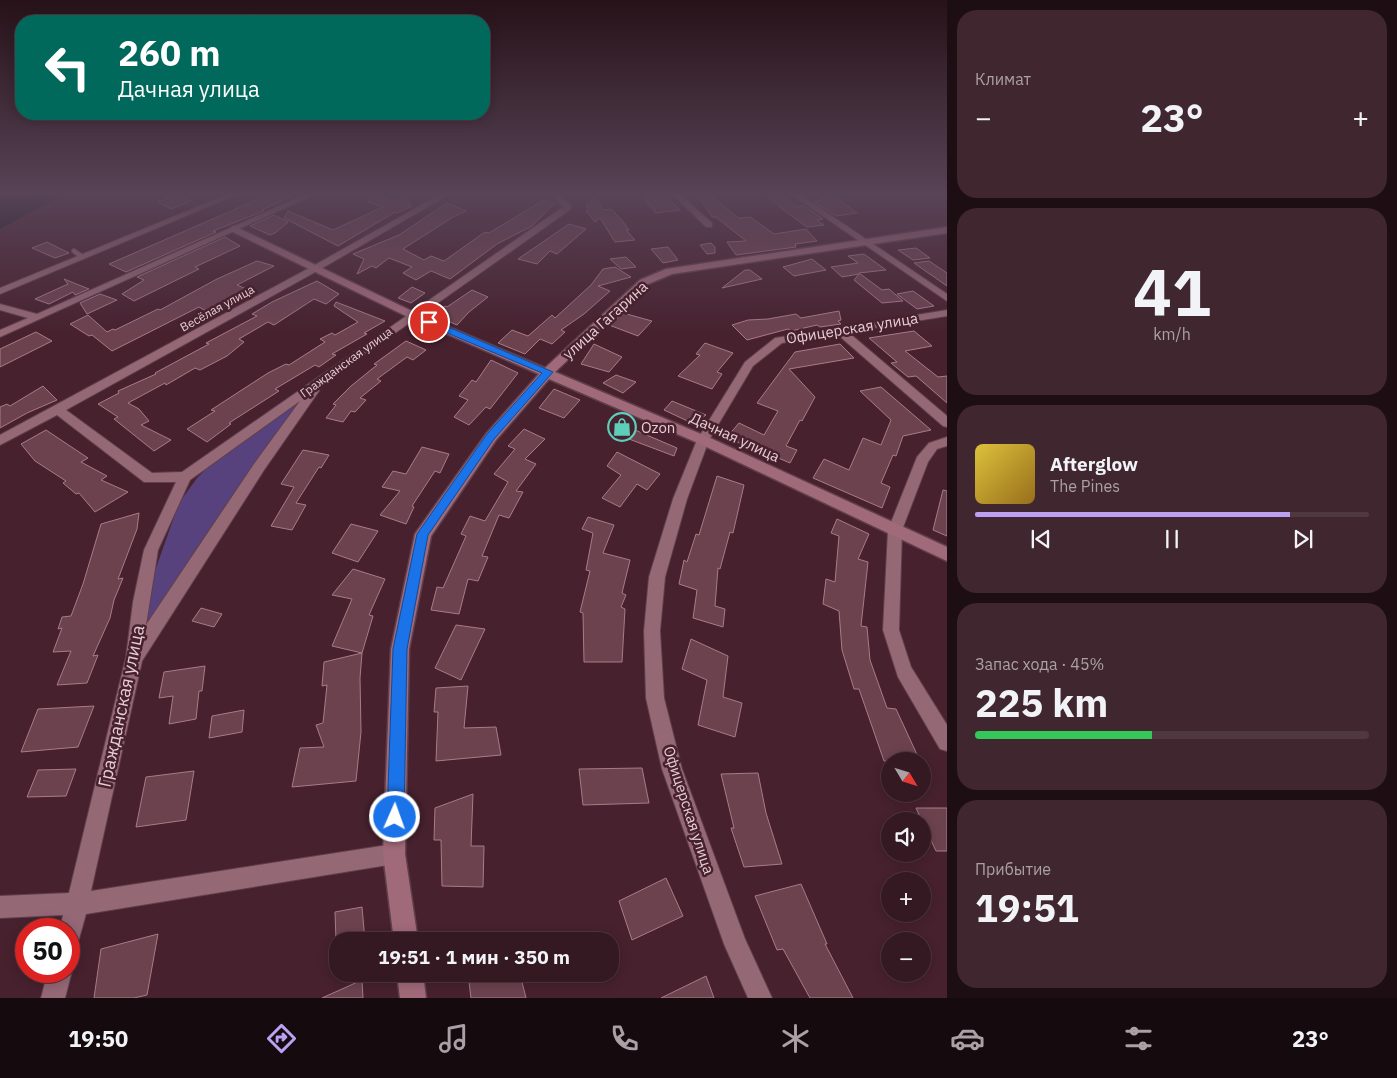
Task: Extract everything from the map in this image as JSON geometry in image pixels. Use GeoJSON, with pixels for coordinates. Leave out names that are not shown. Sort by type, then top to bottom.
{"type":"FeatureCollection","features":[{"type":"Feature","properties":{"kind":"main road","name":"Дачная улица"},"geometry":{"type":"LineString","coordinates":[[260,242],[412,315],[703,440],[947,554]]}},
{"type":"Feature","properties":{"kind":"main road","name":"улица Гагарина"},"geometry":{"type":"LineString","coordinates":[[405,932],[394,854],[400,649],[422,534],[491,437],[548,372],[644,282],[670,271],[864,242]]}},
{"type":"Feature","properties":{"kind":"main road"},"geometry":{"type":"LineString","coordinates":[[411,982],[414,998]]}},
{"type":"Feature","properties":{"kind":"street"},"geometry":{"type":"LineString","coordinates":[[0,291],[78,254],[110,242]]}},
{"type":"Feature","properties":{"kind":"street"},"geometry":{"type":"LineString","coordinates":[[0,334],[206,242]]}},
{"type":"Feature","properties":{"kind":"street","name":"Весёлая улица"},"geometry":{"type":"LineString","coordinates":[[0,441],[362,242]]}},
{"type":"Feature","properties":{"kind":"street","name":"Гражданская улица"},"geometry":{"type":"LineString","coordinates":[[74,918],[134,657],[141,602],[152,550],[185,478],[319,381],[518,242]]}},
{"type":"Feature","properties":{"kind":"street"},"geometry":{"type":"LineString","coordinates":[[864,242],[947,298]]}},
{"type":"Feature","properties":{"kind":"street"},"geometry":{"type":"LineString","coordinates":[[0,307],[38,317]]}},
{"type":"Feature","properties":{"kind":"street","name":"Офицерская улица"},"geometry":{"type":"LineString","coordinates":[[760,998],[736,944],[672,769],[655,698],[652,631],[657,577],[680,499],[703,440],[749,364],[779,340],[947,313]]}},
{"type":"Feature","properties":{"kind":"street"},"geometry":{"type":"LineString","coordinates":[[839,330],[947,423]]}},
{"type":"Feature","properties":{"kind":"street"},"geometry":{"type":"LineString","coordinates":[[134,657],[259,467],[319,381]]}},
{"type":"Feature","properties":{"kind":"street"},"geometry":{"type":"LineString","coordinates":[[58,410],[149,478],[185,478]]}},
{"type":"Feature","properties":{"kind":"street"},"geometry":{"type":"LineString","coordinates":[[947,441],[933,446],[922,460],[895,530],[891,630],[904,671],[947,742]]}},
{"type":"Feature","properties":{"kind":"street"},"geometry":{"type":"LineString","coordinates":[[0,907],[78,904],[394,854]]}},
{"type":"Feature","properties":{"kind":"street"},"geometry":{"type":"LineString","coordinates":[[53,998],[57,983]]}},
{"type":"Feature","properties":{"kind":"shaded area"},"geometry":{"type":"Polygon","coordinates":[[[307,395],[145,634],[146,596],[179,503],[197,478],[210,465],[307,395]]]}},
{"type":"Feature","properties":{"kind":"building"},"geometry":{"type":"Polygon","coordinates":[[[47,242],[69,253],[55,258],[32,248],[47,242]]]}},
{"type":"Feature","properties":{"kind":"building"},"geometry":{"type":"Polygon","coordinates":[[[161,242],[194,242],[126,272],[109,264],[161,242]]]}},
{"type":"Feature","properties":{"kind":"building"},"geometry":{"type":"Polygon","coordinates":[[[215,242],[233,242],[240,246],[195,267],[199,269],[134,301],[122,294],[144,280],[137,277],[215,242]]]}},
{"type":"Feature","properties":{"kind":"building"},"geometry":{"type":"Polygon","coordinates":[[[329,242],[345,242],[338,246],[329,242]]]}},
{"type":"Feature","properties":{"kind":"building"},"geometry":{"type":"Polygon","coordinates":[[[383,242],[415,242],[403,249],[424,260],[431,256],[444,261],[471,242],[502,242],[450,279],[431,271],[416,280],[403,273],[412,267],[389,258],[376,268],[372,266],[357,274],[364,259],[353,254],[383,242]]]}},
{"type":"Feature","properties":{"kind":"building"},"geometry":{"type":"Polygon","coordinates":[[[543,242],[571,242],[557,254],[550,251],[537,264],[518,259],[543,242]]]}},
{"type":"Feature","properties":{"kind":"building"},"geometry":{"type":"Polygon","coordinates":[[[727,242],[813,242],[795,244],[796,247],[736,255],[727,242]]]}},
{"type":"Feature","properties":{"kind":"building"},"geometry":{"type":"Polygon","coordinates":[[[711,243],[715,247],[715,253],[707,254],[700,245],[711,243]]]}},
{"type":"Feature","properties":{"kind":"building"},"geometry":{"type":"Polygon","coordinates":[[[668,247],[678,260],[663,263],[651,249],[668,247]]]}},
{"type":"Feature","properties":{"kind":"building"},"geometry":{"type":"Polygon","coordinates":[[[916,248],[930,258],[913,260],[898,250],[916,248]]]}},
{"type":"Feature","properties":{"kind":"building"},"geometry":{"type":"Polygon","coordinates":[[[864,254],[886,270],[859,273],[882,290],[889,289],[903,301],[882,303],[854,280],[859,274],[842,277],[831,267],[858,263],[848,256],[864,254]]]}},
{"type":"Feature","properties":{"kind":"building"},"geometry":{"type":"Polygon","coordinates":[[[626,257],[636,267],[621,269],[610,259],[626,257]]]}},
{"type":"Feature","properties":{"kind":"building"},"geometry":{"type":"Polygon","coordinates":[[[812,259],[826,270],[794,276],[783,267],[812,259]]]}},
{"type":"Feature","properties":{"kind":"building"},"geometry":{"type":"Polygon","coordinates":[[[257,261],[274,266],[237,285],[251,291],[223,303],[227,305],[211,314],[199,307],[112,351],[92,335],[89,336],[70,324],[88,315],[107,332],[115,330],[158,309],[160,310],[217,279],[257,261]]]}},
{"type":"Feature","properties":{"kind":"building"},"geometry":{"type":"Polygon","coordinates":[[[929,261],[947,273],[947,286],[914,263],[929,261]]]}},
{"type":"Feature","properties":{"kind":"building"},"geometry":{"type":"Polygon","coordinates":[[[615,267],[631,277],[598,286],[610,291],[584,314],[561,330],[565,332],[552,344],[540,339],[525,354],[498,343],[512,330],[528,336],[552,315],[555,318],[591,285],[603,269],[615,267]]]}},
{"type":"Feature","properties":{"kind":"building"},"geometry":{"type":"Polygon","coordinates":[[[745,270],[750,270],[762,279],[722,288],[745,270]]]}},
{"type":"Feature","properties":{"kind":"building"},"geometry":{"type":"Polygon","coordinates":[[[64,279],[89,289],[75,295],[73,292],[49,304],[35,299],[68,284],[64,279]]]}},
{"type":"Feature","properties":{"kind":"building"},"geometry":{"type":"Polygon","coordinates":[[[317,281],[339,294],[326,304],[314,299],[274,325],[268,322],[239,339],[244,342],[227,356],[200,370],[195,368],[166,385],[165,383],[128,403],[139,409],[149,421],[141,425],[171,440],[154,451],[114,419],[118,417],[98,404],[119,393],[118,391],[156,374],[209,344],[206,343],[257,316],[252,314],[272,302],[317,281]]]}},
{"type":"Feature","properties":{"kind":"building"},"geometry":{"type":"Polygon","coordinates":[[[412,287],[425,293],[411,303],[398,298],[412,287]]]}},
{"type":"Feature","properties":{"kind":"building"},"geometry":{"type":"Polygon","coordinates":[[[472,290],[488,297],[469,312],[457,325],[432,314],[445,306],[447,307],[472,290]]]}},
{"type":"Feature","properties":{"kind":"building"},"geometry":{"type":"Polygon","coordinates":[[[913,291],[934,306],[917,309],[897,294],[913,291]]]}},
{"type":"Feature","properties":{"kind":"building"},"geometry":{"type":"Polygon","coordinates":[[[100,294],[117,300],[87,314],[80,303],[100,294]]]}},
{"type":"Feature","properties":{"kind":"building"},"geometry":{"type":"Polygon","coordinates":[[[336,302],[385,321],[364,333],[367,334],[332,354],[336,355],[319,367],[315,365],[275,389],[279,391],[229,423],[231,424],[207,442],[187,429],[215,411],[211,410],[268,373],[286,364],[289,365],[325,342],[320,339],[332,333],[335,335],[358,322],[334,306],[336,302]]]}},
{"type":"Feature","properties":{"kind":"building"},"geometry":{"type":"Polygon","coordinates":[[[839,311],[841,320],[838,321],[841,324],[820,327],[817,325],[791,331],[788,329],[747,340],[732,325],[748,320],[796,314],[801,318],[839,311]]]}},
{"type":"Feature","properties":{"kind":"building"},"geometry":{"type":"Polygon","coordinates":[[[623,313],[652,321],[638,336],[609,325],[623,313]]]}},
{"type":"Feature","properties":{"kind":"building"},"geometry":{"type":"Polygon","coordinates":[[[914,331],[932,346],[905,351],[938,377],[947,376],[947,403],[916,376],[908,377],[891,363],[897,362],[869,338],[914,331]]]}},
{"type":"Feature","properties":{"kind":"building"},"geometry":{"type":"Polygon","coordinates":[[[36,332],[52,341],[0,367],[0,349],[36,332]]]}},
{"type":"Feature","properties":{"kind":"building"},"geometry":{"type":"Polygon","coordinates":[[[406,341],[426,350],[413,360],[407,357],[377,379],[381,381],[360,398],[366,400],[355,412],[351,411],[343,422],[326,418],[336,405],[333,404],[351,386],[377,365],[374,364],[406,341]]]}},
{"type":"Feature","properties":{"kind":"building"},"geometry":{"type":"Polygon","coordinates":[[[705,343],[733,353],[717,372],[722,374],[712,389],[678,376],[700,355],[696,354],[705,343]]]}},
{"type":"Feature","properties":{"kind":"building"},"geometry":{"type":"Polygon","coordinates":[[[594,344],[622,357],[609,372],[581,364],[594,344]]]}},
{"type":"Feature","properties":{"kind":"building"},"geometry":{"type":"Polygon","coordinates":[[[840,344],[854,358],[789,369],[815,397],[786,446],[797,450],[790,463],[755,448],[754,450],[727,437],[739,423],[764,435],[778,411],[757,403],[795,352],[840,344]]]}},
{"type":"Feature","properties":{"kind":"building"},"geometry":{"type":"Polygon","coordinates":[[[491,360],[518,373],[490,409],[486,407],[469,425],[454,417],[468,400],[459,396],[472,380],[476,382],[491,360]]]}},
{"type":"Feature","properties":{"kind":"building"},"geometry":{"type":"Polygon","coordinates":[[[616,375],[636,382],[623,393],[603,383],[616,375]]]}},
{"type":"Feature","properties":{"kind":"building"},"geometry":{"type":"Polygon","coordinates":[[[43,386],[57,400],[27,413],[0,428],[0,407],[7,404],[10,406],[43,386]]]}},
{"type":"Feature","properties":{"kind":"building"},"geometry":{"type":"Polygon","coordinates":[[[881,387],[931,430],[903,436],[896,456],[893,455],[881,483],[890,487],[882,508],[813,478],[824,459],[849,470],[863,438],[881,445],[891,420],[860,391],[881,387]]]}},
{"type":"Feature","properties":{"kind":"building"},"geometry":{"type":"Polygon","coordinates":[[[554,389],[580,400],[564,418],[539,408],[554,389]]]}},
{"type":"Feature","properties":{"kind":"building"},"geometry":{"type":"Polygon","coordinates":[[[672,401],[706,415],[694,424],[664,410],[672,401]]]}},
{"type":"Feature","properties":{"kind":"building"},"geometry":{"type":"Polygon","coordinates":[[[621,424],[677,448],[674,456],[613,433],[621,424]]]}},
{"type":"Feature","properties":{"kind":"building"},"geometry":{"type":"Polygon","coordinates":[[[524,429],[545,439],[525,459],[536,464],[516,491],[523,492],[509,518],[499,515],[482,556],[488,557],[478,581],[468,579],[459,614],[431,610],[437,587],[443,588],[466,536],[461,534],[470,516],[485,521],[508,482],[494,474],[515,449],[508,446],[524,429]]]}},
{"type":"Feature","properties":{"kind":"building"},"geometry":{"type":"Polygon","coordinates":[[[46,430],[88,458],[81,462],[107,476],[101,480],[128,492],[95,512],[79,493],[76,494],[63,483],[66,481],[35,461],[21,444],[46,430]]]}},
{"type":"Feature","properties":{"kind":"building"},"geometry":{"type":"Polygon","coordinates":[[[422,447],[449,454],[440,473],[435,471],[412,506],[414,507],[406,524],[380,515],[400,491],[382,487],[393,471],[406,474],[422,447]]]}},
{"type":"Feature","properties":{"kind":"building"},"geometry":{"type":"Polygon","coordinates":[[[303,450],[329,455],[296,503],[306,505],[292,530],[271,526],[294,487],[281,484],[303,450]]]}},
{"type":"Feature","properties":{"kind":"building"},"geometry":{"type":"Polygon","coordinates":[[[617,452],[660,474],[647,490],[637,484],[620,507],[602,498],[621,475],[607,466],[617,452]]]}},
{"type":"Feature","properties":{"kind":"building"},"geometry":{"type":"Polygon","coordinates":[[[717,476],[744,485],[733,533],[730,532],[720,569],[718,568],[715,606],[725,609],[723,627],[693,618],[697,590],[679,584],[684,560],[687,562],[696,534],[699,535],[717,476]]]}},
{"type":"Feature","properties":{"kind":"building"},"geometry":{"type":"Polygon","coordinates":[[[943,490],[947,491],[947,536],[933,530],[943,490]]]}},
{"type":"Feature","properties":{"kind":"building"},"geometry":{"type":"Polygon","coordinates":[[[139,513],[137,529],[118,579],[123,578],[114,600],[110,618],[93,656],[98,655],[87,683],[57,685],[71,651],[53,652],[62,628],[58,629],[62,617],[71,616],[101,524],[139,513]]]}},
{"type":"Feature","properties":{"kind":"building"},"geometry":{"type":"Polygon","coordinates":[[[588,517],[614,525],[603,553],[630,560],[622,593],[626,595],[621,607],[625,609],[622,662],[584,662],[583,613],[580,612],[590,571],[586,570],[593,533],[582,529],[588,517]]]}},
{"type":"Feature","properties":{"kind":"building"},"geometry":{"type":"Polygon","coordinates":[[[837,519],[869,534],[858,559],[868,562],[861,626],[867,627],[870,660],[887,708],[896,709],[916,752],[881,752],[859,689],[854,689],[842,650],[839,611],[823,604],[826,579],[835,582],[839,536],[831,533],[837,519]]]}},
{"type":"Feature","properties":{"kind":"building"},"geometry":{"type":"Polygon","coordinates":[[[351,524],[378,531],[358,562],[332,553],[351,524]]]}},
{"type":"Feature","properties":{"kind":"building"},"geometry":{"type":"Polygon","coordinates":[[[353,569],[385,579],[369,615],[373,616],[362,653],[332,646],[352,599],[332,595],[353,569]]]}},
{"type":"Feature","properties":{"kind":"building"},"geometry":{"type":"Polygon","coordinates":[[[201,608],[222,614],[214,627],[192,621],[201,608]]]}},
{"type":"Feature","properties":{"kind":"building"},"geometry":{"type":"Polygon","coordinates":[[[456,625],[485,629],[461,680],[435,668],[456,625]]]}},
{"type":"Feature","properties":{"kind":"building"},"geometry":{"type":"Polygon","coordinates":[[[691,639],[728,656],[723,697],[742,703],[735,737],[698,725],[707,680],[682,669],[691,639]]]}},
{"type":"Feature","properties":{"kind":"building"},"geometry":{"type":"Polygon","coordinates":[[[362,653],[360,678],[361,732],[356,781],[292,787],[300,748],[324,747],[316,725],[323,723],[327,685],[322,686],[324,662],[362,653]]]}},
{"type":"Feature","properties":{"kind":"building"},"geometry":{"type":"Polygon","coordinates":[[[205,666],[202,691],[199,691],[196,719],[169,724],[173,696],[159,698],[164,672],[205,666]]]}},
{"type":"Feature","properties":{"kind":"building"},"geometry":{"type":"Polygon","coordinates":[[[468,686],[464,728],[496,727],[501,755],[436,761],[438,712],[434,712],[436,688],[468,686]]]}},
{"type":"Feature","properties":{"kind":"building"},"geometry":{"type":"Polygon","coordinates":[[[94,706],[78,747],[21,752],[38,709],[94,706]]]}},
{"type":"Feature","properties":{"kind":"building"},"geometry":{"type":"Polygon","coordinates":[[[244,710],[242,732],[209,738],[212,716],[244,710]]]}},
{"type":"Feature","properties":{"kind":"building"},"geometry":{"type":"Polygon","coordinates":[[[642,768],[649,803],[583,805],[579,769],[642,768]]]}},
{"type":"Feature","properties":{"kind":"building"},"geometry":{"type":"Polygon","coordinates":[[[76,769],[66,796],[27,797],[38,770],[76,769]]]}},
{"type":"Feature","properties":{"kind":"building"},"geometry":{"type":"Polygon","coordinates":[[[194,771],[186,820],[136,827],[146,777],[194,771]]]}},
{"type":"Feature","properties":{"kind":"building"},"geometry":{"type":"Polygon","coordinates":[[[758,773],[766,813],[782,864],[744,867],[731,828],[734,828],[721,774],[758,773]]]}},
{"type":"Feature","properties":{"kind":"building"},"geometry":{"type":"Polygon","coordinates":[[[473,794],[471,846],[484,846],[483,887],[442,886],[441,840],[434,840],[435,808],[473,794]]]}},
{"type":"Feature","properties":{"kind":"building"},"geometry":{"type":"Polygon","coordinates":[[[916,808],[947,808],[947,851],[936,851],[931,840],[931,812],[918,812],[916,808]]]}},
{"type":"Feature","properties":{"kind":"building"},"geometry":{"type":"Polygon","coordinates":[[[666,878],[683,916],[632,940],[619,901],[666,878]]]}},
{"type":"Feature","properties":{"kind":"building"},"geometry":{"type":"Polygon","coordinates":[[[801,884],[827,944],[825,944],[853,998],[810,998],[783,949],[777,950],[755,896],[801,884]]]}},
{"type":"Feature","properties":{"kind":"building"},"geometry":{"type":"Polygon","coordinates":[[[362,907],[364,932],[336,932],[335,912],[362,907]]]}},
{"type":"Feature","properties":{"kind":"building"},"geometry":{"type":"Polygon","coordinates":[[[158,934],[147,995],[134,998],[94,998],[101,949],[158,934]]]}},
{"type":"Feature","properties":{"kind":"building"},"geometry":{"type":"Polygon","coordinates":[[[706,976],[714,998],[661,998],[706,976]]]}},
{"type":"Feature","properties":{"kind":"building"},"geometry":{"type":"Polygon","coordinates":[[[358,982],[362,982],[363,998],[322,998],[358,982]]]}},
{"type":"Feature","properties":{"kind":"building"},"geometry":{"type":"Polygon","coordinates":[[[469,982],[522,982],[526,998],[471,998],[469,982]]]}},
{"type":"Feature","properties":{"kind":"place","name":"Ozon"},"geometry":{"type":"Point","coordinates":[622,427]}},
{"type":"Feature","properties":{"kind":"route"},"geometry":{"type":"LineString","coordinates":[[395,817],[400,649],[422,534],[491,437],[548,372],[429,322]]}}]}
